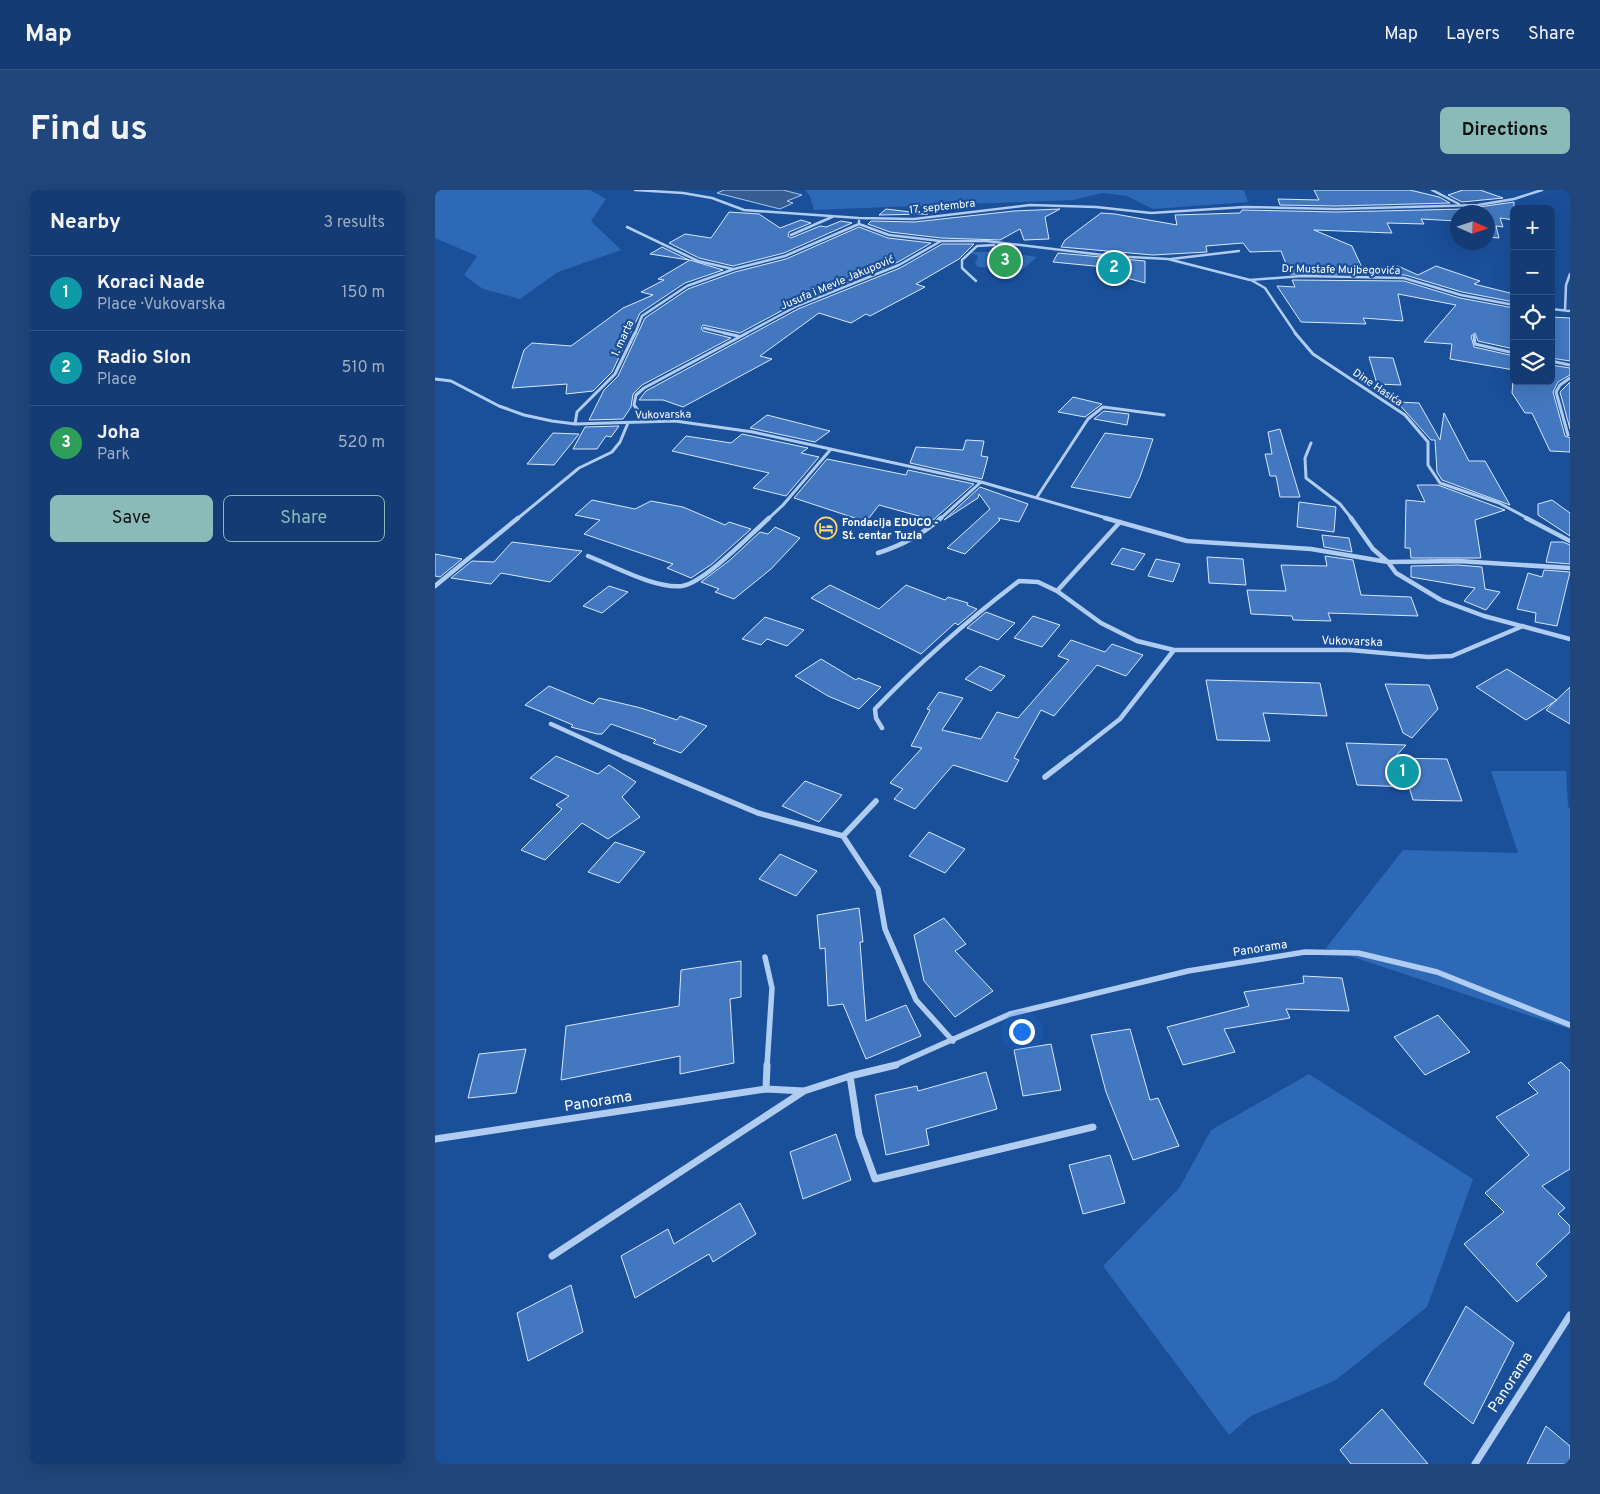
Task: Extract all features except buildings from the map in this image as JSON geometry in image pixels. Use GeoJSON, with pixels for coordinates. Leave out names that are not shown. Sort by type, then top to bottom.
{"type":"FeatureCollection","features":[{"type":"Feature","properties":{"kind":"street","name":"17. septembra"},"geometry":{"type":"LineString","coordinates":[[635,190],[683,193],[759,212],[914,219],[1030,205],[1096,207],[1151,213],[1245,207],[1355,208],[1465,205],[1497,203],[1542,190]]}},
{"type":"Feature","properties":{"kind":"street","name":"17. septembra"},"geometry":{"type":"LineString","coordinates":[[1432,190],[1459,204]]}},
{"type":"Feature","properties":{"kind":"street"},"geometry":{"type":"LineString","coordinates":[[791,235],[834,215]]}},
{"type":"Feature","properties":{"kind":"street"},"geometry":{"type":"LineString","coordinates":[[859,218],[859,224]]}},
{"type":"Feature","properties":{"kind":"street","name":"Dr Mustafe Mujbegovića"},"geometry":{"type":"LineString","coordinates":[[859,224],[889,235],[941,241],[1005,244],[1111,256],[1168,259],[1239,251]]}},
{"type":"Feature","properties":{"kind":"street","name":"1. marta"},"geometry":{"type":"LineString","coordinates":[[575,424],[577,412],[615,374],[642,316],[687,286],[734,269],[785,256],[859,224]]}},
{"type":"Feature","properties":{"kind":"street","name":"1. marta"},"geometry":{"type":"LineString","coordinates":[[627,227],[698,261],[734,269]]}},
{"type":"Feature","properties":{"kind":"street","name":"Jusufa i Mevle Jakupović"},"geometry":{"type":"LineString","coordinates":[[647,421],[634,405],[633,400],[640,392],[738,336],[797,306],[899,265],[941,241]]}},
{"type":"Feature","properties":{"kind":"street","name":"Dr Mustafe Mujbegovića"},"geometry":{"type":"LineString","coordinates":[[976,282],[962,268],[962,260],[977,246],[1005,244]]}},
{"type":"Feature","properties":{"kind":"street","name":"Dr Mustafe Mujbegovića"},"geometry":{"type":"LineString","coordinates":[[1168,259],[1250,280],[1302,276],[1404,278],[1468,296],[1510,304]]}},
{"type":"Feature","properties":{"kind":"street"},"geometry":{"type":"LineString","coordinates":[[1565,311],[1566,285],[1570,274]]}},
{"type":"Feature","properties":{"kind":"street","name":"Dine Hasića"},"geometry":{"type":"LineString","coordinates":[[1250,280],[1265,288],[1297,336],[1313,354],[1405,414],[1428,442],[1428,465],[1440,482],[1499,503],[1570,541]]}},
{"type":"Feature","properties":{"kind":"street"},"geometry":{"type":"LineString","coordinates":[[1555,310],[1570,311]]}},
{"type":"Feature","properties":{"kind":"street"},"geometry":{"type":"LineString","coordinates":[[704,328],[738,336]]}},
{"type":"Feature","properties":{"kind":"street"},"geometry":{"type":"LineString","coordinates":[[1474,336],[1475,344],[1510,351]]}},
{"type":"Feature","properties":{"kind":"street"},"geometry":{"type":"LineString","coordinates":[[1555,362],[1570,365]]}},
{"type":"Feature","properties":{"kind":"street"},"geometry":{"type":"LineString","coordinates":[[1568,435],[1556,392],[1560,385],[1570,378]]}},
{"type":"Feature","properties":{"kind":"street"},"geometry":{"type":"LineString","coordinates":[[435,379],[451,381],[483,398],[524,415],[575,424],[629,424]]}},
{"type":"Feature","properties":{"kind":"street"},"geometry":{"type":"LineString","coordinates":[[1037,497],[1089,419],[1103,407],[1164,415]]}},
{"type":"Feature","properties":{"kind":"street","name":"Vukovarska"},"geometry":{"type":"LineString","coordinates":[[435,586],[579,468],[612,452],[620,442],[629,424],[675,420],[716,425],[981,482],[1187,542],[1311,549],[1388,562],[1458,561],[1570,568]]}},
{"type":"Feature","properties":{"kind":"street"},"geometry":{"type":"LineString","coordinates":[[1311,443],[1305,458],[1306,478],[1340,504],[1364,533],[1373,548],[1388,562],[1396,573],[1441,600],[1484,616],[1570,639]]}},
{"type":"Feature","properties":{"kind":"street"},"geometry":{"type":"LineString","coordinates":[[588,556],[658,582],[679,586],[691,584],[705,575],[783,505],[831,449]]}},
{"type":"Feature","properties":{"kind":"street"},"geometry":{"type":"LineString","coordinates":[[878,553],[900,546],[922,535],[981,482]]}},
{"type":"Feature","properties":{"kind":"street"},"geometry":{"type":"LineString","coordinates":[[1057,591],[1120,522]]}},
{"type":"Feature","properties":{"kind":"street","name":"Vukovarska"},"geometry":{"type":"LineString","coordinates":[[882,728],[876,718],[875,709],[898,685],[997,597],[1019,581],[1037,582],[1057,591],[1101,623],[1137,641],[1174,650],[1350,650],[1436,657],[1452,656],[1523,626]]}},
{"type":"Feature","properties":{"kind":"street"},"geometry":{"type":"LineString","coordinates":[[1045,777],[1120,719],[1174,650]]}},
{"type":"Feature","properties":{"kind":"street"},"geometry":{"type":"LineString","coordinates":[[551,724],[687,785],[757,813],[843,836],[878,889],[885,929],[916,1000],[953,1041]]}},
{"type":"Feature","properties":{"kind":"street"},"geometry":{"type":"LineString","coordinates":[[843,836],[876,801]]}},
{"type":"Feature","properties":{"kind":"street","name":"Panorama"},"geometry":{"type":"LineString","coordinates":[[552,1256],[804,1091],[850,1076],[894,1066],[1010,1014],[1188,971],[1305,952],[1358,953],[1437,972],[1570,1025]]}},
{"type":"Feature","properties":{"kind":"street"},"geometry":{"type":"LineString","coordinates":[[765,957],[772,988],[766,1089]]}},
{"type":"Feature","properties":{"kind":"street"},"geometry":{"type":"LineString","coordinates":[[850,1076],[859,1135],[875,1178],[1093,1127]]}},
{"type":"Feature","properties":{"kind":"street","name":"Panorama"},"geometry":{"type":"LineString","coordinates":[[435,1139],[766,1089],[804,1091]]}},
{"type":"Feature","properties":{"kind":"street","name":"Panorama"},"geometry":{"type":"LineString","coordinates":[[1475,1464],[1570,1315]]}},
{"type":"Feature","properties":{"kind":"shaded area"},"geometry":{"type":"Polygon","coordinates":[[[435,190],[590,190],[606,199],[591,221],[621,250],[558,272],[520,299],[483,289],[464,275],[477,256],[435,238],[435,190]]]}},
{"type":"Feature","properties":{"kind":"shaded area"},"geometry":{"type":"Polygon","coordinates":[[[724,190],[783,190],[802,195],[787,201],[793,203],[780,209],[717,193],[724,190]]]}},
{"type":"Feature","properties":{"kind":"shaded area"},"geometry":{"type":"Polygon","coordinates":[[[805,190],[1244,190],[1248,202],[1153,209],[1127,196],[1102,193],[1073,200],[814,210],[810,196],[805,190]]]}},
{"type":"Feature","properties":{"kind":"shaded area"},"geometry":{"type":"Polygon","coordinates":[[[969,252],[1007,252],[1037,257],[1023,269],[978,267],[975,264],[978,256],[969,252]]]}},
{"type":"Feature","properties":{"kind":"shaded area"},"geometry":{"type":"Polygon","coordinates":[[[1491,771],[1566,771],[1568,807],[1570,808],[1570,1029],[1326,948],[1403,850],[1518,853],[1491,771]]]}},
{"type":"Feature","properties":{"kind":"shaded area"},"geometry":{"type":"Polygon","coordinates":[[[1309,1074],[1473,1179],[1427,1307],[1336,1380],[1251,1416],[1229,1435],[1103,1266],[1180,1187],[1211,1130],[1309,1074]]]}},
{"type":"Feature","properties":{"kind":"place","name":"Joha"},"geometry":{"type":"Point","coordinates":[1005,261]}},
{"type":"Feature","properties":{"kind":"place","name":"Radio Slon"},"geometry":{"type":"Point","coordinates":[1114,268]}},
{"type":"Feature","properties":{"kind":"place","name":"Fondacija EDUCO - St. centar Tuzla"},"geometry":{"type":"Point","coordinates":[826,528]}},
{"type":"Feature","properties":{"kind":"place","name":"Koraci Nade"},"geometry":{"type":"Point","coordinates":[1403,772]}}]}
